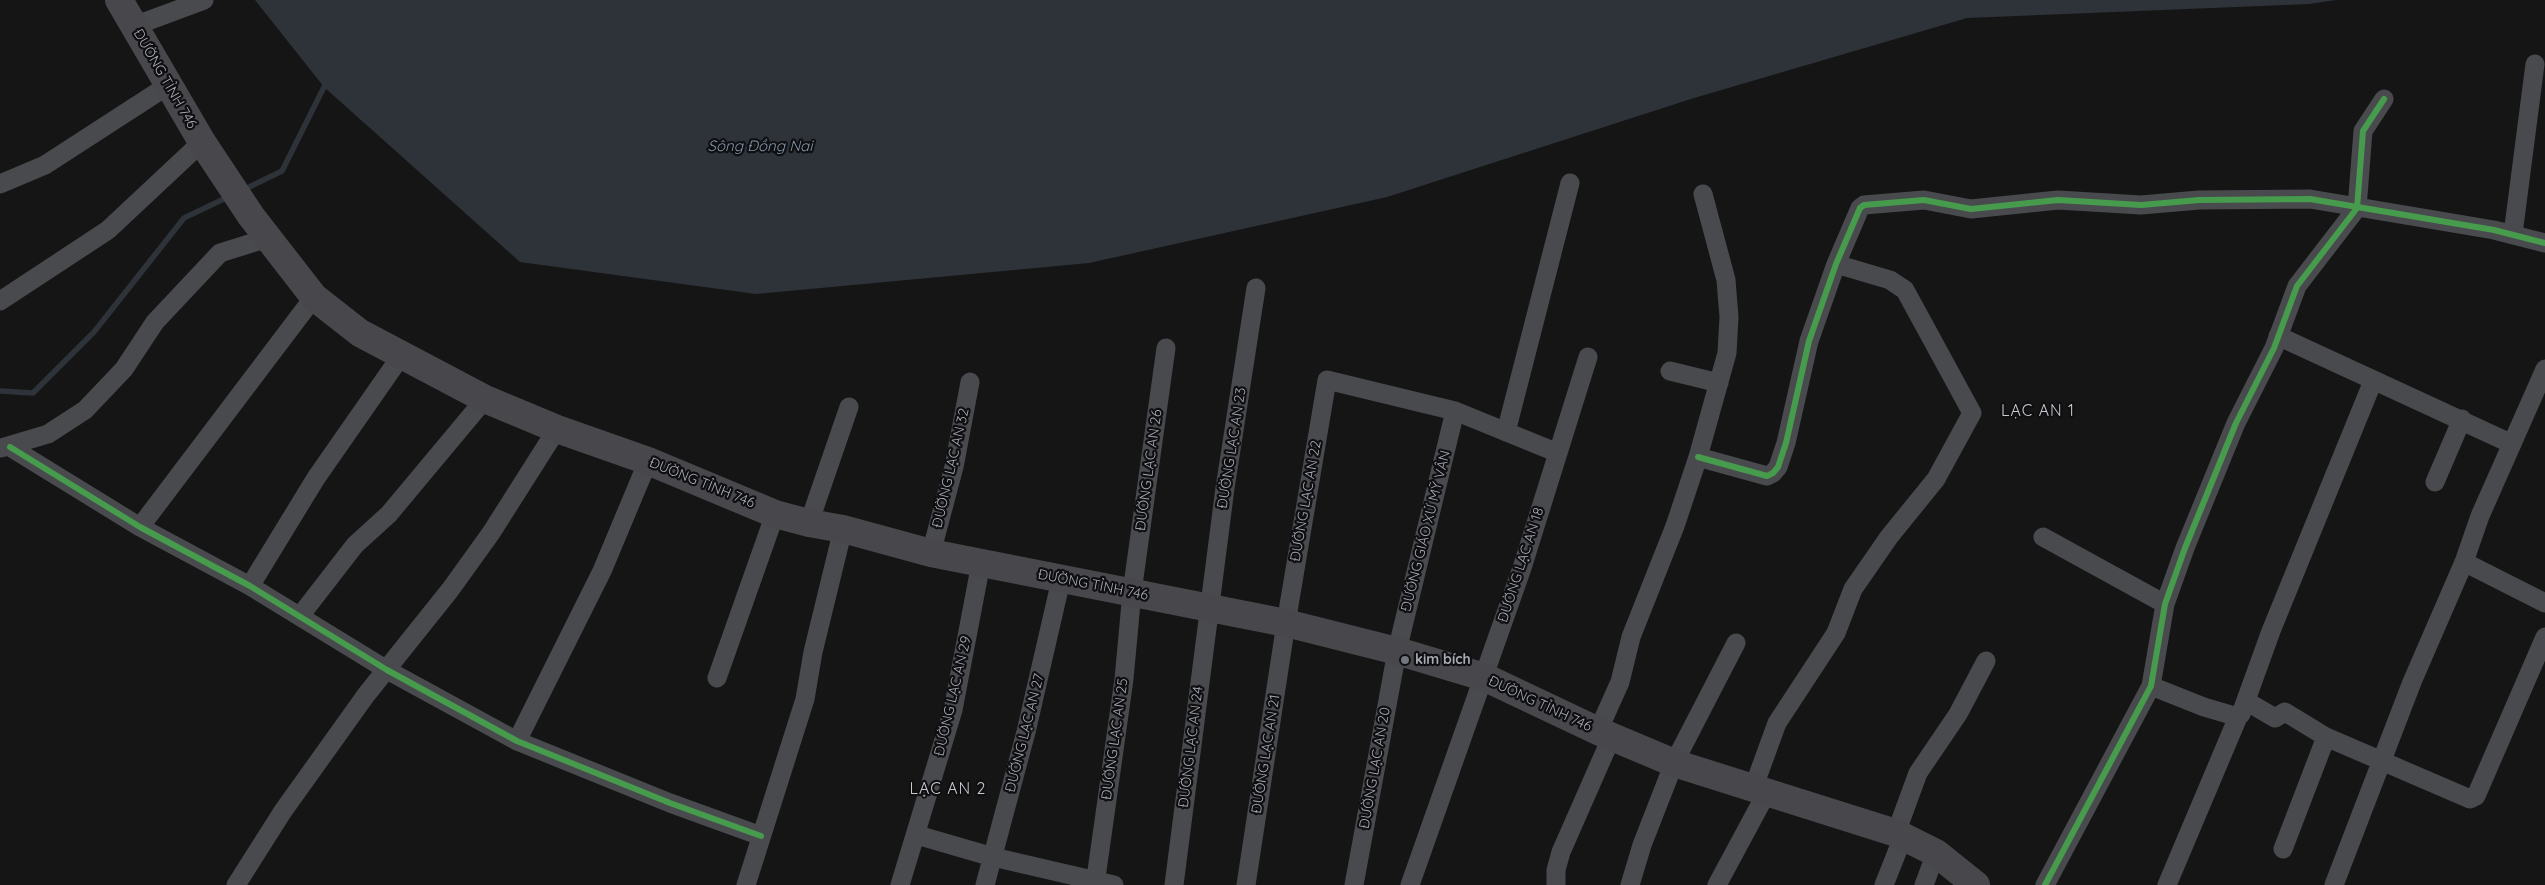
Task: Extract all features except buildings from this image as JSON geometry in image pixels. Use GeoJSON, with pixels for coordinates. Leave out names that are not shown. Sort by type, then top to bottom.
{"type":"FeatureCollection","features":[{"type":"Feature","properties":{"kind":"main road","name":"ĐƯỜNG TỈNH 746"},"geometry":{"type":"LineString","coordinates":[[118,0],[167,86],[207,150],[251,216],[314,297],[360,333],[485,398],[557,428],[648,461],[775,514],[842,529],[931,554],[1286,623],[1397,651],[1484,677],[1674,763],[1900,835],[1936,853],[1976,885]]}},
{"type":"Feature","properties":{"kind":"street"},"geometry":{"type":"LineString","coordinates":[[134,26],[204,0]]}},
{"type":"Feature","properties":{"kind":"street"},"geometry":{"type":"LineString","coordinates":[[2513,234],[2536,64]]}},
{"type":"Feature","properties":{"kind":"street"},"geometry":{"type":"LineString","coordinates":[[0,184],[45,165],[167,86]]}},
{"type":"Feature","properties":{"kind":"street"},"geometry":{"type":"LineString","coordinates":[[2045,885],[2151,686],[2165,604],[2236,423],[2278,336],[2298,286],[2357,208],[2363,131],[2384,99]]}},
{"type":"Feature","properties":{"kind":"street"},"geometry":{"type":"LineString","coordinates":[[0,301],[108,230],[207,150]]}},
{"type":"Feature","properties":{"kind":"street"},"geometry":{"type":"LineString","coordinates":[[1506,432],[1570,183]]}},
{"type":"Feature","properties":{"kind":"street"},"geometry":{"type":"LineString","coordinates":[[1556,885],[1556,870],[1561,852],[1605,733],[1631,637],[1675,526],[1698,457],[1727,353],[1729,317],[1726,280],[1703,194]]}},
{"type":"Feature","properties":{"kind":"street"},"geometry":{"type":"LineString","coordinates":[[1698,457],[1761,475],[1773,473],[1778,467],[1786,443],[1809,341],[1836,264],[1861,206],[1864,205],[1924,200],[1971,209],[2058,200],[2141,204],[2199,200],[2310,199],[2513,234],[2545,243]]}},
{"type":"Feature","properties":{"kind":"street"},"geometry":{"type":"LineString","coordinates":[[5,448],[48,434],[86,410],[124,368],[155,322],[220,253],[268,238]]}},
{"type":"Feature","properties":{"kind":"street"},"geometry":{"type":"LineString","coordinates":[[1717,885],[1760,790],[1776,723],[1836,633],[1853,589],[1889,537],[1936,479],[1972,413],[1905,290],[1890,280],[1836,264]]}},
{"type":"Feature","properties":{"kind":"street","name":"ĐƯỜNG LẠC AN 23"},"geometry":{"type":"LineString","coordinates":[[1209,609],[1256,288]]}},
{"type":"Feature","properties":{"kind":"street"},"geometry":{"type":"LineString","coordinates":[[140,527],[314,297]]}},
{"type":"Feature","properties":{"kind":"street"},"geometry":{"type":"LineString","coordinates":[[2278,336],[2373,381],[2462,419],[2512,444]]}},
{"type":"Feature","properties":{"kind":"street","name":"ĐƯỜNG LẠC AN 26"},"geometry":{"type":"LineString","coordinates":[[1132,592],[1166,348]]}},
{"type":"Feature","properties":{"kind":"street"},"geometry":{"type":"LineString","coordinates":[[250,586],[316,478],[401,356]]}},
{"type":"Feature","properties":{"kind":"street","name":"ĐƯỜNG LẠC AN 18"},"geometry":{"type":"LineString","coordinates":[[1410,885],[1522,568],[1588,357]]}},
{"type":"Feature","properties":{"kind":"street"},"geometry":{"type":"LineString","coordinates":[[2334,885],[2381,760],[2464,562],[2480,516],[2545,369]]}},
{"type":"Feature","properties":{"kind":"street"},"geometry":{"type":"LineString","coordinates":[[1670,372],[1719,383]]}},
{"type":"Feature","properties":{"kind":"street","name":"ĐƯỜNG LẠC AN 22"},"geometry":{"type":"LineString","coordinates":[[1286,623],[1327,380],[1455,411]]}},
{"type":"Feature","properties":{"kind":"street"},"geometry":{"type":"LineString","coordinates":[[2167,885],[2184,849],[2242,709],[2271,631],[2373,381]]}},
{"type":"Feature","properties":{"kind":"street","name":"ĐƯỜNG LẠC AN 32"},"geometry":{"type":"LineString","coordinates":[[931,554],[954,467],[970,382]]}},
{"type":"Feature","properties":{"kind":"street"},"geometry":{"type":"LineString","coordinates":[[300,616],[355,545],[390,514],[485,398]]}},
{"type":"Feature","properties":{"kind":"street"},"geometry":{"type":"LineString","coordinates":[[809,523],[849,407]]}},
{"type":"Feature","properties":{"kind":"street"},"geometry":{"type":"LineString","coordinates":[[1455,411],[1558,452]]}},
{"type":"Feature","properties":{"kind":"street","name":"ĐƯỜNG GIÁO XỨ MỸ VÂN"},"geometry":{"type":"LineString","coordinates":[[1397,651],[1455,411]]}},
{"type":"Feature","properties":{"kind":"street"},"geometry":{"type":"LineString","coordinates":[[2436,482],[2462,419]]}},
{"type":"Feature","properties":{"kind":"street"},"geometry":{"type":"LineString","coordinates":[[236,885],[283,811],[366,695],[450,590],[491,533],[557,428]]}},
{"type":"Feature","properties":{"kind":"street"},"geometry":{"type":"LineString","coordinates":[[5,448],[140,527],[250,586],[387,670],[517,742],[670,804],[761,836]]}},
{"type":"Feature","properties":{"kind":"street"},"geometry":{"type":"LineString","coordinates":[[517,742],[602,571],[648,461]]}},
{"type":"Feature","properties":{"kind":"street"},"geometry":{"type":"LineString","coordinates":[[717,678],[775,514]]}},
{"type":"Feature","properties":{"kind":"street"},"geometry":{"type":"LineString","coordinates":[[746,885],[805,699],[813,652],[842,529]]}},
{"type":"Feature","properties":{"kind":"street"},"geometry":{"type":"LineString","coordinates":[[2042,537],[2165,604]]}},
{"type":"Feature","properties":{"kind":"street"},"geometry":{"type":"LineString","coordinates":[[2464,562],[2545,604]]}},
{"type":"Feature","properties":{"kind":"street","name":"ĐƯỜNG LẠC AN 29"},"geometry":{"type":"LineString","coordinates":[[900,885],[917,835],[953,710],[982,563]]}},
{"type":"Feature","properties":{"kind":"street","name":"ĐƯỜNG LẠC AN 27"},"geometry":{"type":"LineString","coordinates":[[985,885],[1026,732],[1061,580]]}},
{"type":"Feature","properties":{"kind":"street","name":"ĐƯỜNG LẠC AN 25"},"geometry":{"type":"LineString","coordinates":[[1095,883],[1124,679],[1132,592]]}},
{"type":"Feature","properties":{"kind":"street","name":"ĐƯỜNG LẠC AN 24"},"geometry":{"type":"LineString","coordinates":[[1174,885],[1209,609]]}},
{"type":"Feature","properties":{"kind":"street","name":"ĐƯỜNG LẠC AN 21"},"geometry":{"type":"LineString","coordinates":[[1246,885],[1286,623]]}},
{"type":"Feature","properties":{"kind":"street"},"geometry":{"type":"LineString","coordinates":[[2151,686],[2275,718],[2286,712],[2326,738],[2470,799],[2476,796],[2545,636]]}},
{"type":"Feature","properties":{"kind":"street"},"geometry":{"type":"LineString","coordinates":[[1630,885],[1642,844],[1674,763],[1736,643]]}},
{"type":"Feature","properties":{"kind":"street","name":"ĐƯỜNG LẠC AN 20"},"geometry":{"type":"LineString","coordinates":[[1354,885],[1397,651]]}},
{"type":"Feature","properties":{"kind":"street"},"geometry":{"type":"LineString","coordinates":[[1884,885],[1918,773],[1958,714],[1986,661]]}},
{"type":"Feature","properties":{"kind":"street"},"geometry":{"type":"LineString","coordinates":[[2283,849],[2326,738]]}},
{"type":"Feature","properties":{"kind":"street"},"geometry":{"type":"LineString","coordinates":[[917,835],[1095,883],[1114,885]]}},
{"type":"Feature","properties":{"kind":"street"},"geometry":{"type":"LineString","coordinates":[[1924,885],[1936,853]]}},
{"type":"Feature","properties":{"kind":"water","name":"Sông Đồng Nai"},"geometry":{"type":"Polygon","coordinates":[[[255,0],[2336,0],[2309,4],[1967,18],[1694,98],[1387,197],[1089,263],[756,294],[520,262],[324,87],[255,0]]]}},
{"type":"Feature","properties":{"kind":"waterway"},"geometry":{"type":"LineString","coordinates":[[243,190],[282,171],[324,87]]}},
{"type":"Feature","properties":{"kind":"waterway"},"geometry":{"type":"LineString","coordinates":[[0,391],[33,393],[94,332],[184,218],[230,196]]}},
{"type":"Feature","properties":{"kind":"cycle path"},"geometry":{"type":"LineString","coordinates":[[2045,885],[2151,686],[2165,604],[2185,548],[2236,423],[2274,348],[2297,286],[2357,208],[2363,131],[2384,99]]}},
{"type":"Feature","properties":{"kind":"cycle path"},"geometry":{"type":"LineString","coordinates":[[1698,457],[1767,476],[1778,467],[1786,443],[1809,341],[1836,264],[1860,208],[1864,205],[1924,200],[1971,209],[2058,200],[2141,205],[2199,200],[2310,199],[2494,230],[2545,243]]}},
{"type":"Feature","properties":{"kind":"cycle path"},"geometry":{"type":"LineString","coordinates":[[10,447],[140,527],[250,586],[387,670],[517,741],[670,803],[761,836]]}},
{"type":"Feature","properties":{"kind":"place","name":"kim bích"},"geometry":{"type":"Point","coordinates":[1405,660]}},
{"type":"Feature","properties":{"kind":"district","name":"LẠC AN 1"},"geometry":{"type":"Point","coordinates":[2038,411]}},
{"type":"Feature","properties":{"kind":"district","name":"LẠC AN 2"},"geometry":{"type":"Point","coordinates":[948,789]}}]}
